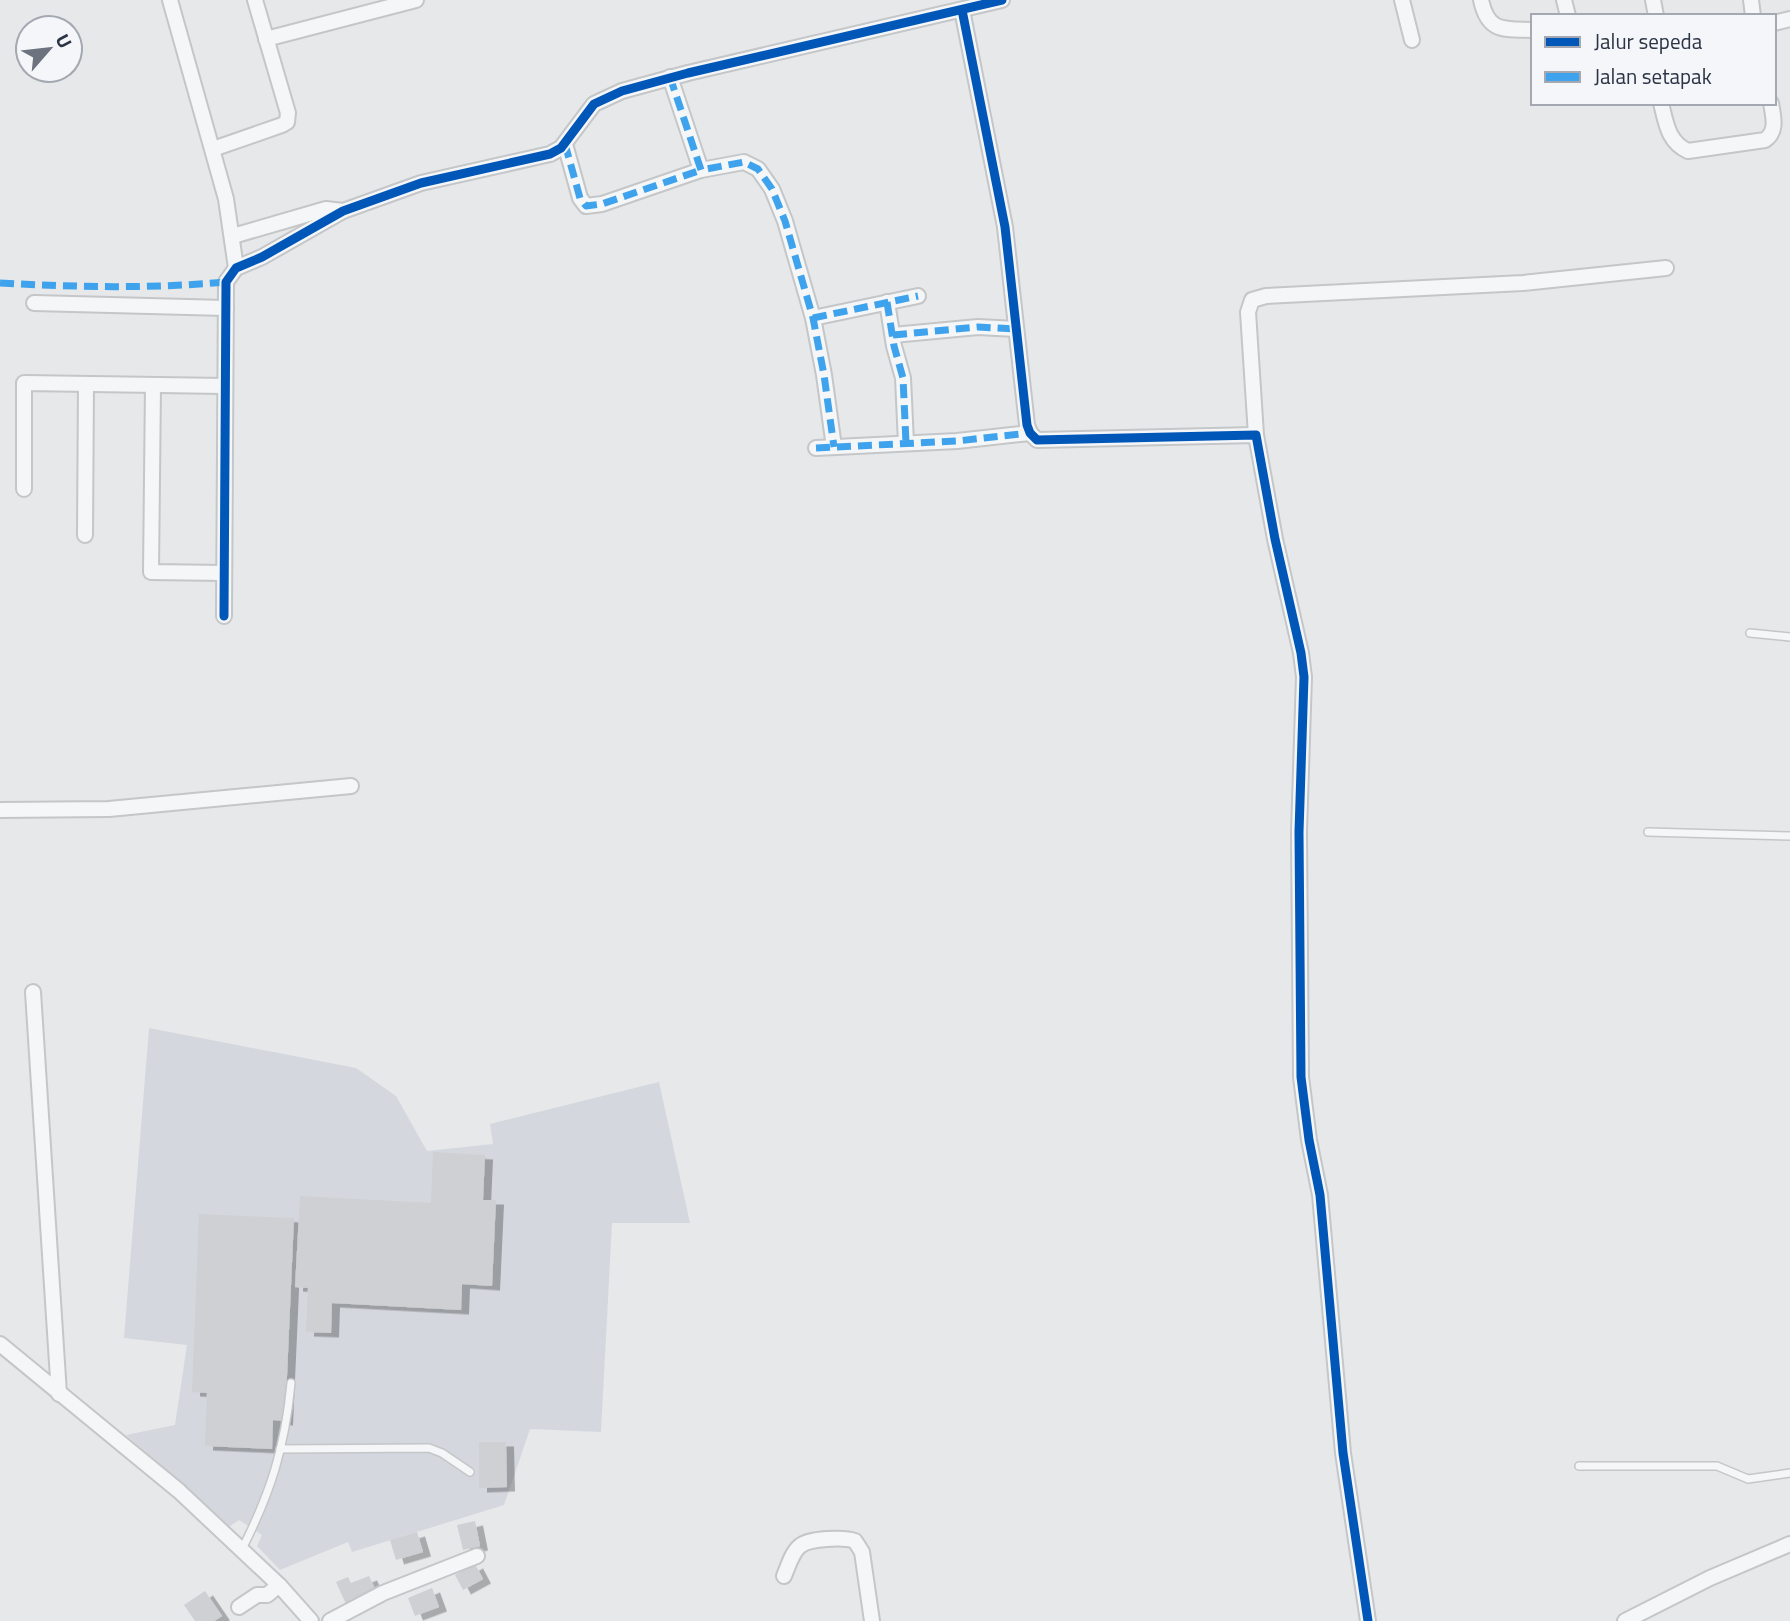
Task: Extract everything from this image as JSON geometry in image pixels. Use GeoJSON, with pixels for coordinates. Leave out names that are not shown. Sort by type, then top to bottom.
{"type":"FeatureCollection","features":[{"type":"Feature","properties":{"kind":"street"},"geometry":{"type":"LineString","coordinates":[[170,0],[226,199],[236,268]]}},
{"type":"Feature","properties":{"kind":"street"},"geometry":{"type":"LineString","coordinates":[[213,149],[287,121],[288,113],[255,0]]}},
{"type":"Feature","properties":{"kind":"street"},"geometry":{"type":"LineString","coordinates":[[267,38],[416,0]]}},
{"type":"Feature","properties":{"kind":"street"},"geometry":{"type":"LineString","coordinates":[[224,616],[226,282],[236,268],[262,257],[343,211],[421,183],[550,154],[565,144],[594,104],[622,91],[670,77],[1002,0]]}},
{"type":"Feature","properties":{"kind":"street"},"geometry":{"type":"LineString","coordinates":[[1402,0],[1412,40]]}},
{"type":"Feature","properties":{"kind":"street"},"geometry":{"type":"LineString","coordinates":[[1481,0],[1487,18],[1494,26],[1502,29],[1531,30]]}},
{"type":"Feature","properties":{"kind":"street"},"geometry":{"type":"LineString","coordinates":[[962,10],[1005,228],[1030,433],[1037,440],[1256,435]]}},
{"type":"Feature","properties":{"kind":"street"},"geometry":{"type":"LineString","coordinates":[[670,77],[701,170]]}},
{"type":"Feature","properties":{"kind":"street"},"geometry":{"type":"LineString","coordinates":[[1662,105],[1670,136],[1679,147],[1688,151],[1765,140],[1772,133],[1774,123],[1771,105]]}},
{"type":"Feature","properties":{"kind":"street"},"geometry":{"type":"LineString","coordinates":[[565,144],[580,198],[586,206],[602,204],[701,170],[744,162],[758,169],[785,221],[813,318],[834,447]]}},
{"type":"Feature","properties":{"kind":"street"},"geometry":{"type":"LineString","coordinates":[[233,236],[326,209],[343,211]]}},
{"type":"Feature","properties":{"kind":"street"},"geometry":{"type":"LineString","coordinates":[[1368,1621],[1343,1453],[1320,1195],[1309,1140],[1301,1077],[1299,832],[1304,677],[1256,435],[1248,312],[1250,304],[1257,298],[1523,283],[1666,268]]}},
{"type":"Feature","properties":{"kind":"street"},"geometry":{"type":"LineString","coordinates":[[813,318],[919,296]]}},
{"type":"Feature","properties":{"kind":"street"},"geometry":{"type":"LineString","coordinates":[[887,302],[903,378],[906,443]]}},
{"type":"Feature","properties":{"kind":"street"},"geometry":{"type":"LineString","coordinates":[[34,303],[226,309]]}},
{"type":"Feature","properties":{"kind":"street"},"geometry":{"type":"LineString","coordinates":[[892,335],[978,327],[1016,329]]}},
{"type":"Feature","properties":{"kind":"street"},"geometry":{"type":"LineString","coordinates":[[24,489],[24,383],[225,386]]}},
{"type":"Feature","properties":{"kind":"street"},"geometry":{"type":"LineString","coordinates":[[85,535],[86,384]]}},
{"type":"Feature","properties":{"kind":"street"},"geometry":{"type":"LineString","coordinates":[[153,385],[152,572],[224,573]]}},
{"type":"Feature","properties":{"kind":"street"},"geometry":{"type":"LineString","coordinates":[[816,448],[1030,433]]}},
{"type":"Feature","properties":{"kind":"street"},"geometry":{"type":"LineString","coordinates":[[0,810],[109,808],[351,786]]}},
{"type":"Feature","properties":{"kind":"street"},"geometry":{"type":"LineString","coordinates":[[33,992],[59,1394]]}},
{"type":"Feature","properties":{"kind":"street"},"geometry":{"type":"LineString","coordinates":[[0,1344],[179,1491],[278,1585],[311,1621]]}},
{"type":"Feature","properties":{"kind":"street"},"geometry":{"type":"LineString","coordinates":[[784,1576],[799,1546],[806,1542],[846,1537],[855,1541],[862,1552],[872,1621]]}},
{"type":"Feature","properties":{"kind":"street"},"geometry":{"type":"LineString","coordinates":[[1625,1621],[1710,1578],[1790,1544]]}},
{"type":"Feature","properties":{"kind":"street"},"geometry":{"type":"LineString","coordinates":[[330,1621],[383,1593],[477,1556]]}},
{"type":"Feature","properties":{"kind":"street"},"geometry":{"type":"LineString","coordinates":[[239,1607],[257,1595],[267,1595],[278,1585]]}},
{"type":"Feature","properties":{"kind":"lane"},"geometry":{"type":"LineString","coordinates":[[1750,633],[1790,636]]}},
{"type":"Feature","properties":{"kind":"lane"},"geometry":{"type":"LineString","coordinates":[[1648,832],[1790,836]]}},
{"type":"Feature","properties":{"kind":"lane"},"geometry":{"type":"LineString","coordinates":[[241,1550],[259,1516],[273,1480],[287,1417],[291,1383]]}},
{"type":"Feature","properties":{"kind":"lane"},"geometry":{"type":"LineString","coordinates":[[280,1449],[429,1448],[442,1453],[470,1472]]}},
{"type":"Feature","properties":{"kind":"lane"},"geometry":{"type":"LineString","coordinates":[[1580,1466],[1717,1466],[1748,1479],[1790,1473]]}},
{"type":"Feature","properties":{"kind":"shaded area"},"geometry":{"type":"Polygon","coordinates":[[[149,1028],[356,1068],[396,1096],[427,1151],[493,1144],[490,1124],[659,1082],[690,1223],[612,1223],[601,1432],[530,1429],[504,1505],[352,1552],[348,1542],[280,1570],[257,1546],[262,1535],[239,1520],[229,1527],[126,1435],[175,1425],[187,1345],[124,1338],[149,1028]]]}},
{"type":"Feature","properties":{"kind":"building"},"geometry":{"type":"Polygon","coordinates":[[[433,1152],[485,1155],[483,1200],[496,1200],[492,1286],[462,1284],[461,1310],[332,1303],[331,1333],[306,1332],[308,1288],[295,1287],[300,1196],[431,1203],[433,1152]]]}},
{"type":"Feature","properties":{"kind":"building"},"geometry":{"type":"Polygon","coordinates":[[[199,1214],[294,1218],[285,1421],[273,1420],[272,1449],[205,1446],[207,1393],[192,1392],[199,1214]]]}},
{"type":"Feature","properties":{"kind":"building"},"geometry":{"type":"Polygon","coordinates":[[[479,1442],[506,1442],[507,1487],[479,1488],[479,1442]]]}},
{"type":"Feature","properties":{"kind":"building"},"geometry":{"type":"Polygon","coordinates":[[[475,1521],[480,1546],[463,1550],[457,1525],[475,1521]]]}},
{"type":"Feature","properties":{"kind":"building"},"geometry":{"type":"Polygon","coordinates":[[[417,1532],[423,1552],[396,1560],[390,1540],[417,1532]]]}},
{"type":"Feature","properties":{"kind":"building"},"geometry":{"type":"Polygon","coordinates":[[[475,1564],[483,1579],[463,1590],[455,1575],[475,1564]]]}},
{"type":"Feature","properties":{"kind":"building"},"geometry":{"type":"Polygon","coordinates":[[[369,1576],[376,1591],[346,1604],[336,1582],[348,1577],[351,1583],[369,1576]]]}},
{"type":"Feature","properties":{"kind":"building"},"geometry":{"type":"Polygon","coordinates":[[[432,1588],[439,1607],[415,1616],[408,1598],[432,1588]]]}},
{"type":"Feature","properties":{"kind":"building"},"geometry":{"type":"Polygon","coordinates":[[[205,1591],[222,1616],[214,1621],[195,1621],[184,1605],[205,1591]]]}},
{"type":"Feature","properties":{"kind":"marked path"},"geometry":{"type":"LineString","coordinates":[[670,77],[701,170],[744,162],[758,169],[772,189],[785,221],[813,318],[834,447]]}},
{"type":"Feature","properties":{"kind":"marked path"},"geometry":{"type":"LineString","coordinates":[[565,144],[580,198],[586,206],[602,204],[701,170]]}},
{"type":"Feature","properties":{"kind":"marked path"},"geometry":{"type":"LineString","coordinates":[[0,283],[113,287],[226,282]]}},
{"type":"Feature","properties":{"kind":"marked path"},"geometry":{"type":"LineString","coordinates":[[813,318],[918,296]]}},
{"type":"Feature","properties":{"kind":"marked path"},"geometry":{"type":"LineString","coordinates":[[887,302],[894,346],[903,378],[906,443]]}},
{"type":"Feature","properties":{"kind":"marked path"},"geometry":{"type":"LineString","coordinates":[[893,335],[978,327],[1016,329]]}},
{"type":"Feature","properties":{"kind":"marked path"},"geometry":{"type":"LineString","coordinates":[[816,448],[957,441],[1030,433]]}},
{"type":"Feature","properties":{"kind":"cycle path"},"geometry":{"type":"LineString","coordinates":[[224,616],[226,282],[236,268],[262,257],[343,211],[421,183],[550,154],[561,148],[594,104],[622,91],[688,73],[1002,0]]}},
{"type":"Feature","properties":{"kind":"cycle path"},"geometry":{"type":"LineString","coordinates":[[962,10],[1005,227],[1030,433],[1037,440],[1256,435],[1304,677],[1299,832],[1301,1077],[1309,1140],[1320,1195],[1343,1453],[1368,1621]]}}]}
